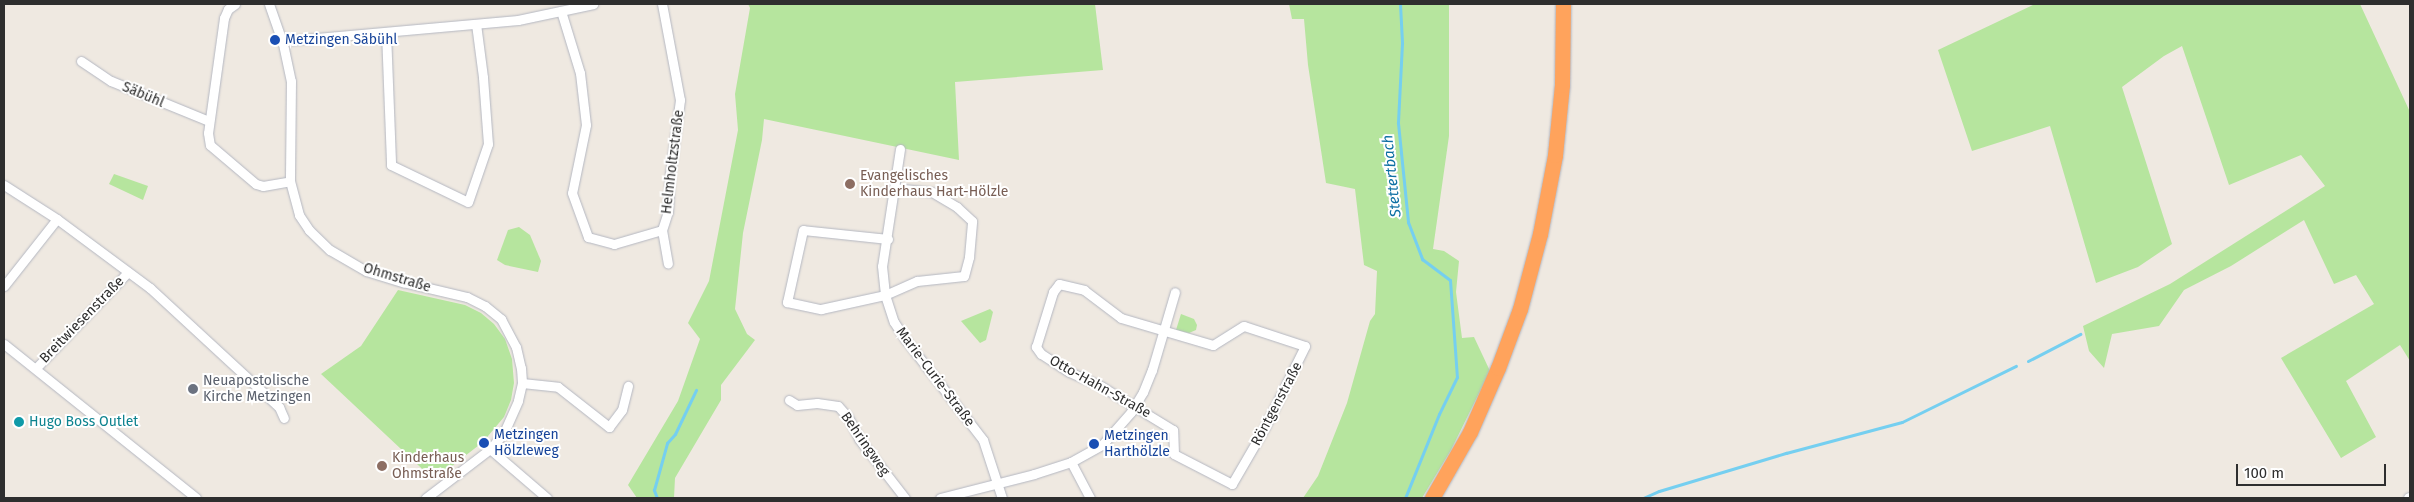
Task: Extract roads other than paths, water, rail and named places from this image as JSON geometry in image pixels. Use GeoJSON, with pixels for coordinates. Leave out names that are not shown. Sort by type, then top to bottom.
{"type":"FeatureCollection","features":[{"type":"Feature","properties":{"kind":"highway"},"geometry":{"type":"LineString","coordinates":[[1432,498],[1470,432],[1498,368],[1520,309],[1540,234],[1555,155],[1562,85],[1563,4]]}},
{"type":"Feature","properties":{"kind":"street"},"geometry":{"type":"LineString","coordinates":[[235,4],[228,9],[224,18],[209,121],[210,145],[256,184],[263,186],[290,181]]}},
{"type":"Feature","properties":{"kind":"street","name":"Ohmstraße"},"geometry":{"type":"LineString","coordinates":[[269,4],[282,41],[291,81],[290,181],[299,215],[309,230],[330,250],[366,271],[387,278],[467,297],[485,306],[501,319],[516,347],[522,383],[511,419],[503,434],[490,449],[426,498]]}},
{"type":"Feature","properties":{"kind":"street"},"geometry":{"type":"LineString","coordinates":[[282,41],[518,20],[593,4]]}},
{"type":"Feature","properties":{"kind":"street","name":"Helmholtzstraße"},"geometry":{"type":"LineString","coordinates":[[662,4],[680,100],[670,174],[668,212],[662,230],[668,263]]}},
{"type":"Feature","properties":{"kind":"street","name":"Helmholtzstraße"},"geometry":{"type":"LineString","coordinates":[[561,11],[580,73],[583,94],[586,126],[572,193],[588,237],[614,244],[662,230]]}},
{"type":"Feature","properties":{"kind":"street"},"geometry":{"type":"LineString","coordinates":[[386,32],[391,165],[468,202],[488,144],[483,74],[476,24]]}},
{"type":"Feature","properties":{"kind":"street","name":"Säbühl"},"geometry":{"type":"LineString","coordinates":[[81,61],[111,81],[209,121]]}},
{"type":"Feature","properties":{"kind":"street","name":"Marie-Curie-Straße"},"geometry":{"type":"LineString","coordinates":[[900,149],[896,188],[882,266],[885,295],[894,322],[901,333],[983,440],[1002,498]]}},
{"type":"Feature","properties":{"kind":"street","name":"Breitwiesenstraße"},"geometry":{"type":"LineString","coordinates":[[4,185],[57,219],[150,288],[278,407],[284,418]]}},
{"type":"Feature","properties":{"kind":"street"},"geometry":{"type":"LineString","coordinates":[[888,239],[803,230],[787,302],[821,309],[885,295],[917,282],[964,276],[969,257],[972,221],[958,207],[932,192],[896,188]]}},
{"type":"Feature","properties":{"kind":"street"},"geometry":{"type":"LineString","coordinates":[[4,286],[57,219]]}},
{"type":"Feature","properties":{"kind":"street","name":"Breitwiesenstraße"},"geometry":{"type":"LineString","coordinates":[[36,368],[128,272]]}},
{"type":"Feature","properties":{"kind":"street","name":"Otto-Hahn-Straße"},"geometry":{"type":"LineString","coordinates":[[1163,330],[1121,318],[1084,290],[1059,284],[1053,292],[1036,347],[1041,354],[1068,372],[1093,381],[1173,430],[1174,454]]}},
{"type":"Feature","properties":{"kind":"street"},"geometry":{"type":"LineString","coordinates":[[940,498],[1071,462],[1102,445],[1115,432],[1135,406],[1148,381],[1175,292]]}},
{"type":"Feature","properties":{"kind":"street","name":"Röntgenstraße"},"geometry":{"type":"LineString","coordinates":[[1163,330],[1213,345],[1244,326],[1305,346],[1266,427],[1232,484],[1174,454]]}},
{"type":"Feature","properties":{"kind":"street"},"geometry":{"type":"LineString","coordinates":[[4,344],[196,498]]}},
{"type":"Feature","properties":{"kind":"street"},"geometry":{"type":"LineString","coordinates":[[522,383],[558,388],[609,428],[622,410],[628,386]]}},
{"type":"Feature","properties":{"kind":"street","name":"Behringweg"},"geometry":{"type":"LineString","coordinates":[[790,400],[797,405],[817,403],[838,406],[848,417],[860,439],[905,498]]}},
{"type":"Feature","properties":{"kind":"street"},"geometry":{"type":"LineString","coordinates":[[490,449],[547,498]]}},
{"type":"Feature","properties":{"kind":"street"},"geometry":{"type":"LineString","coordinates":[[1071,462],[1085,493],[1090,498]]}},
{"type":"Feature","properties":{"kind":"waterway","name":"Stettertbach"},"geometry":{"type":"LineString","coordinates":[[1400,4],[1402,43],[1398,123],[1408,222],[1422,259],[1450,280],[1457,377],[1439,414],[1405,498]]}},
{"type":"Feature","properties":{"kind":"waterway"},"geometry":{"type":"LineString","coordinates":[[2028,361],[2080,334]]}},
{"type":"Feature","properties":{"kind":"waterway"},"geometry":{"type":"LineString","coordinates":[[1643,498],[1659,491],[1786,453],[1902,422],[2016,366]]}},
{"type":"Feature","properties":{"kind":"waterway"},"geometry":{"type":"LineString","coordinates":[[657,498],[654,490],[667,443],[675,434],[696,390]]}},
{"type":"Feature","properties":{"kind":"place","name":"Metzingen Säbühl"},"geometry":{"type":"Point","coordinates":[275,40]}},
{"type":"Feature","properties":{"kind":"place","name":"Evangelisches Kinderhaus Hart-Hölzle"},"geometry":{"type":"Point","coordinates":[850,184]}},
{"type":"Feature","properties":{"kind":"place","name":"Neuapostolische Kirche Metzingen"},"geometry":{"type":"Point","coordinates":[193,389]}},
{"type":"Feature","properties":{"kind":"place","name":"Hugo Boss Outlet"},"geometry":{"type":"Point","coordinates":[19,422]}},
{"type":"Feature","properties":{"kind":"place","name":"Metzingen Hölzleweg"},"geometry":{"type":"Point","coordinates":[484,443]}},
{"type":"Feature","properties":{"kind":"place","name":"Metzingen Harthölzle"},"geometry":{"type":"Point","coordinates":[1094,444]}},
{"type":"Feature","properties":{"kind":"place","name":"Kinderhaus Ohmstraße"},"geometry":{"type":"Point","coordinates":[382,466]}}]}
